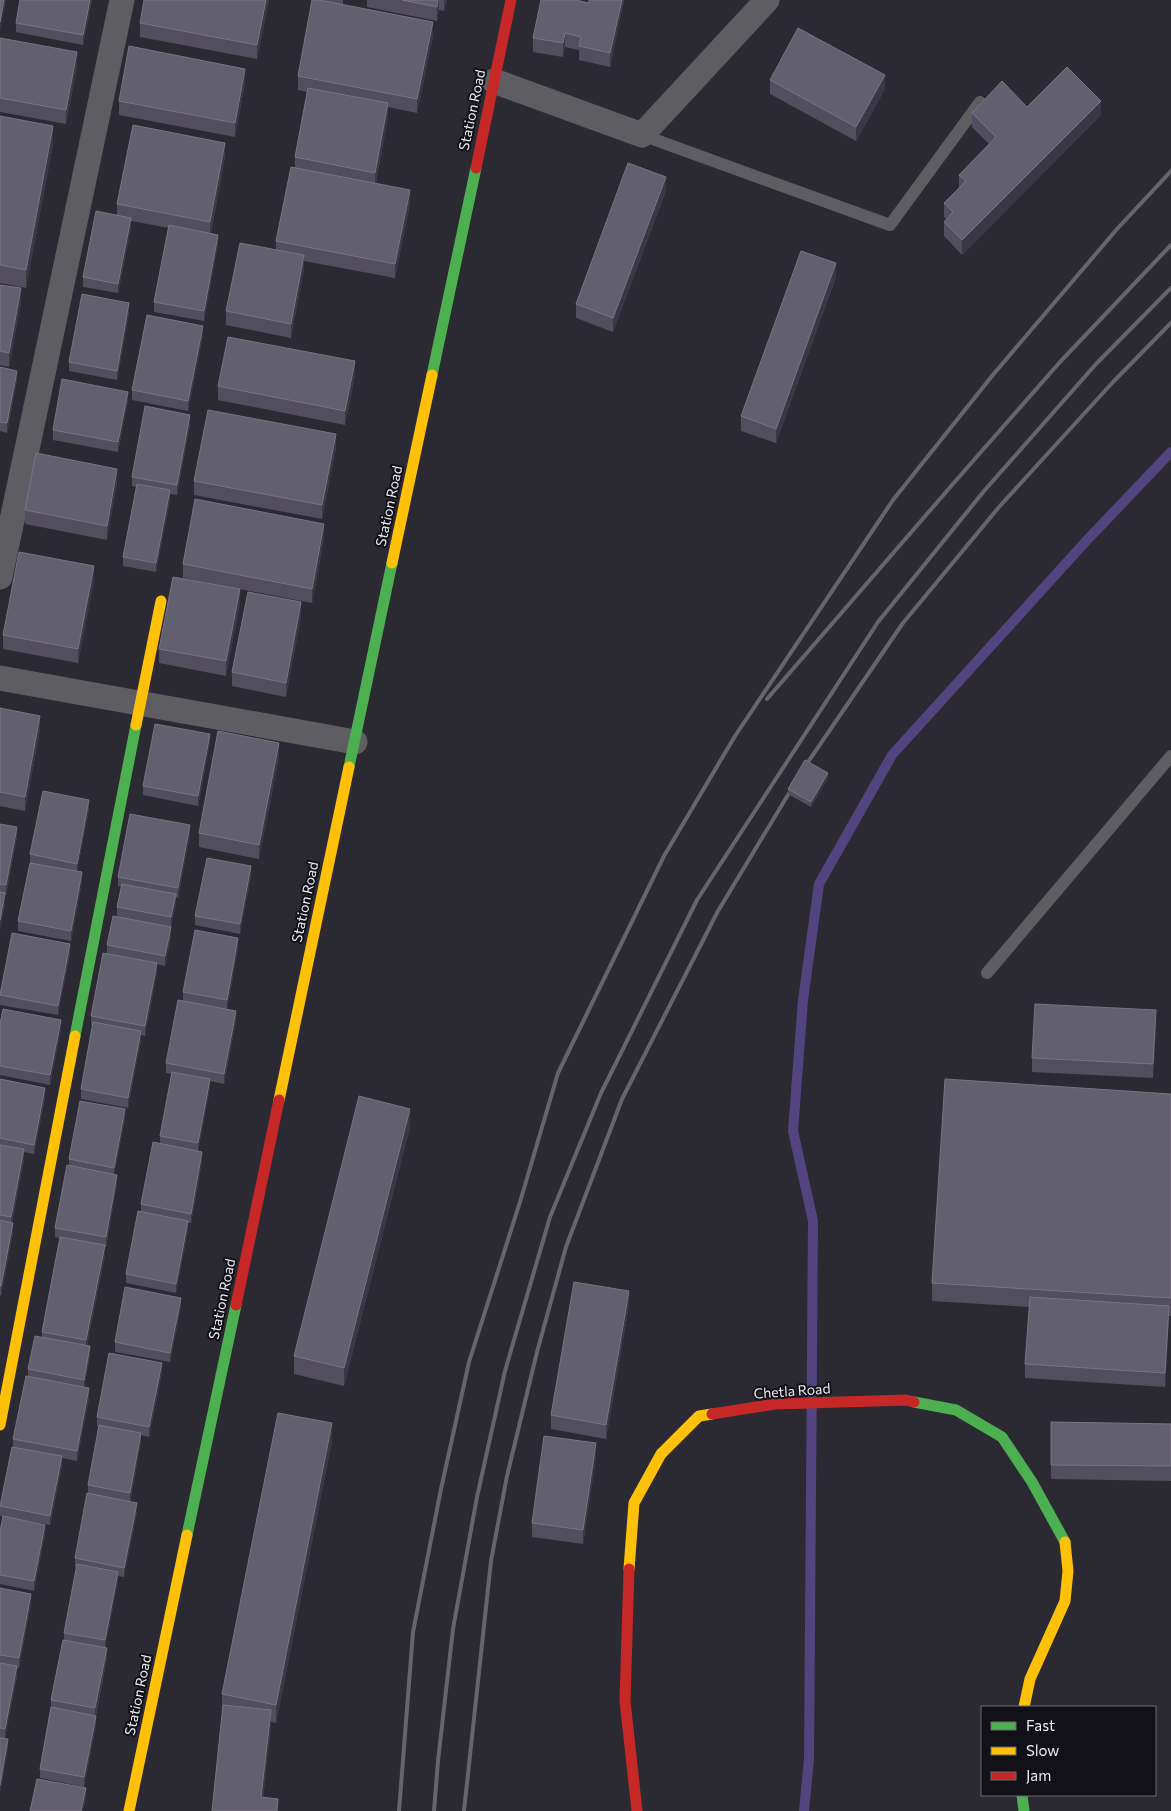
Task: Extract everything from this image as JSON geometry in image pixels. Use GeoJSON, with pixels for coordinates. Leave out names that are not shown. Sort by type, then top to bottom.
{"type":"FeatureCollection","features":[{"type":"Feature","properties":{"kind":"street"},"geometry":{"type":"LineString","coordinates":[[0,577],[122,0]]}},
{"type":"Feature","properties":{"kind":"street","name":"Station Road"},"geometry":{"type":"LineString","coordinates":[[129,1811],[511,0]]}},
{"type":"Feature","properties":{"kind":"street"},"geometry":{"type":"LineString","coordinates":[[494,81],[642,135],[767,0]]}},
{"type":"Feature","properties":{"kind":"street"},"geometry":{"type":"LineString","coordinates":[[0,1425],[140,703],[162,601]]}},
{"type":"Feature","properties":{"kind":"street"},"geometry":{"type":"LineString","coordinates":[[0,678],[355,742]]}},
{"type":"Feature","properties":{"kind":"street","name":"Chetla Road"},"geometry":{"type":"LineString","coordinates":[[637,1811],[625,1701],[628,1577],[634,1503],[661,1454],[699,1416],[775,1404],[906,1400],[956,1410],[1002,1438],[1032,1482],[1066,1544],[1068,1571],[1065,1601],[1030,1680],[1024,1706]]}},
{"type":"Feature","properties":{"kind":"street"},"geometry":{"type":"LineString","coordinates":[[1022,1796],[1024,1811]]}},
{"type":"Feature","properties":{"kind":"lane"},"geometry":{"type":"LineString","coordinates":[[642,135],[890,225],[980,102]]}},
{"type":"Feature","properties":{"kind":"lane"},"geometry":{"type":"LineString","coordinates":[[987,973],[1171,756]]}},
{"type":"Feature","properties":{"kind":"building"},"geometry":{"type":"Polygon","coordinates":[[[0,0],[4,0],[0,22],[0,0]]]}},
{"type":"Feature","properties":{"kind":"building"},"geometry":{"type":"Polygon","coordinates":[[[20,0],[90,0],[83,35],[16,23],[20,0]]]}},
{"type":"Feature","properties":{"kind":"building"},"geometry":{"type":"Polygon","coordinates":[[[144,0],[266,0],[257,45],[140,23],[144,0]]]}},
{"type":"Feature","properties":{"kind":"building"},"geometry":{"type":"Polygon","coordinates":[[[312,0],[433,22],[417,99],[298,76],[312,0]]]}},
{"type":"Feature","properties":{"kind":"building"},"geometry":{"type":"Polygon","coordinates":[[[402,0],[438,0],[437,7],[402,0]]]}},
{"type":"Feature","properties":{"kind":"building"},"geometry":{"type":"Polygon","coordinates":[[[541,0],[576,0],[589,3],[589,0],[622,0],[610,53],[579,46],[581,37],[565,33],[563,43],[533,38],[541,0]]]}},
{"type":"Feature","properties":{"kind":"building"},"geometry":{"type":"Polygon","coordinates":[[[798,28],[885,75],[856,127],[770,80],[798,28]]]}},
{"type":"Feature","properties":{"kind":"building"},"geometry":{"type":"Polygon","coordinates":[[[0,38],[77,52],[66,110],[0,98],[0,38]]]}},
{"type":"Feature","properties":{"kind":"building"},"geometry":{"type":"Polygon","coordinates":[[[129,46],[245,69],[235,123],[119,101],[129,46]]]}},
{"type":"Feature","properties":{"kind":"building"},"geometry":{"type":"Polygon","coordinates":[[[1067,67],[1101,101],[962,240],[944,222],[953,212],[944,203],[966,181],[959,175],[996,137],[972,113],[1002,81],[1027,107],[1067,67]]]}},
{"type":"Feature","properties":{"kind":"building"},"geometry":{"type":"Polygon","coordinates":[[[308,88],[388,103],[375,173],[295,157],[308,88]]]}},
{"type":"Feature","properties":{"kind":"building"},"geometry":{"type":"Polygon","coordinates":[[[0,116],[53,126],[26,270],[0,265],[0,116]]]}},
{"type":"Feature","properties":{"kind":"building"},"geometry":{"type":"Polygon","coordinates":[[[133,125],[225,143],[210,222],[117,204],[133,125]]]}},
{"type":"Feature","properties":{"kind":"building"},"geometry":{"type":"Polygon","coordinates":[[[628,163],[666,177],[613,318],[576,304],[628,163]]]}},
{"type":"Feature","properties":{"kind":"building"},"geometry":{"type":"Polygon","coordinates":[[[291,167],[410,190],[395,264],[276,241],[291,167]]]}},
{"type":"Feature","properties":{"kind":"building"},"geometry":{"type":"Polygon","coordinates":[[[96,211],[131,218],[118,284],[83,277],[96,211]]]}},
{"type":"Feature","properties":{"kind":"building"},"geometry":{"type":"Polygon","coordinates":[[[169,225],[218,235],[204,311],[154,302],[169,225]]]}},
{"type":"Feature","properties":{"kind":"building"},"geometry":{"type":"Polygon","coordinates":[[[240,243],[304,255],[291,324],[226,311],[240,243]]]}},
{"type":"Feature","properties":{"kind":"building"},"geometry":{"type":"Polygon","coordinates":[[[801,251],[836,263],[776,429],[741,416],[801,251]]]}},
{"type":"Feature","properties":{"kind":"building"},"geometry":{"type":"Polygon","coordinates":[[[0,285],[21,288],[9,353],[0,351],[0,285]]]}},
{"type":"Feature","properties":{"kind":"building"},"geometry":{"type":"Polygon","coordinates":[[[82,294],[129,303],[117,371],[69,362],[82,294]]]}},
{"type":"Feature","properties":{"kind":"building"},"geometry":{"type":"Polygon","coordinates":[[[147,315],[203,326],[188,401],[132,390],[147,315]]]}},
{"type":"Feature","properties":{"kind":"building"},"geometry":{"type":"Polygon","coordinates":[[[228,337],[355,361],[345,411],[218,386],[228,337]]]}},
{"type":"Feature","properties":{"kind":"building"},"geometry":{"type":"Polygon","coordinates":[[[0,367],[17,371],[7,423],[0,422],[0,367]]]}},
{"type":"Feature","properties":{"kind":"building"},"geometry":{"type":"Polygon","coordinates":[[[62,379],[128,392],[118,442],[53,430],[62,379]]]}},
{"type":"Feature","properties":{"kind":"building"},"geometry":{"type":"Polygon","coordinates":[[[145,406],[190,415],[177,485],[132,477],[145,406]]]}},
{"type":"Feature","properties":{"kind":"building"},"geometry":{"type":"Polygon","coordinates":[[[208,410],[336,434],[322,505],[194,481],[208,410]]]}},
{"type":"Feature","properties":{"kind":"building"},"geometry":{"type":"Polygon","coordinates":[[[36,453],[117,469],[107,526],[25,510],[36,453]]]}},
{"type":"Feature","properties":{"kind":"building"},"geometry":{"type":"Polygon","coordinates":[[[137,484],[170,490],[156,563],[123,557],[137,484]]]}},
{"type":"Feature","properties":{"kind":"building"},"geometry":{"type":"Polygon","coordinates":[[[195,499],[324,524],[312,589],[183,564],[195,499]]]}},
{"type":"Feature","properties":{"kind":"building"},"geometry":{"type":"Polygon","coordinates":[[[19,552],[94,566],[78,649],[3,635],[19,552]]]}},
{"type":"Feature","properties":{"kind":"building"},"geometry":{"type":"Polygon","coordinates":[[[173,577],[240,589],[226,661],[159,649],[173,577]]]}},
{"type":"Feature","properties":{"kind":"building"},"geometry":{"type":"Polygon","coordinates":[[[248,592],[301,602],[286,683],[232,672],[248,592]]]}},
{"type":"Feature","properties":{"kind":"building"},"geometry":{"type":"Polygon","coordinates":[[[0,708],[40,716],[25,797],[0,792],[0,708]]]}},
{"type":"Feature","properties":{"kind":"building"},"geometry":{"type":"Polygon","coordinates":[[[155,724],[210,734],[198,796],[143,786],[155,724]]]}},
{"type":"Feature","properties":{"kind":"building"},"geometry":{"type":"Polygon","coordinates":[[[218,731],[279,743],[259,845],[199,833],[218,731]]]}},
{"type":"Feature","properties":{"kind":"building"},"geometry":{"type":"Polygon","coordinates":[[[805,760],[828,773],[811,802],[788,789],[805,760]]]}},
{"type":"Feature","properties":{"kind":"building"},"geometry":{"type":"Polygon","coordinates":[[[43,791],[89,800],[77,864],[30,854],[43,791]]]}},
{"type":"Feature","properties":{"kind":"building"},"geometry":{"type":"Polygon","coordinates":[[[130,814],[190,825],[178,888],[118,877],[130,814]]]}},
{"type":"Feature","properties":{"kind":"building"},"geometry":{"type":"Polygon","coordinates":[[[0,824],[17,827],[6,885],[0,884],[0,824]]]}},
{"type":"Feature","properties":{"kind":"building"},"geometry":{"type":"Polygon","coordinates":[[[207,858],[251,866],[240,924],[195,916],[207,858]]]}},
{"type":"Feature","properties":{"kind":"building"},"geometry":{"type":"Polygon","coordinates":[[[30,863],[82,872],[71,931],[18,921],[30,863]]]}},
{"type":"Feature","properties":{"kind":"building"},"geometry":{"type":"Polygon","coordinates":[[[122,884],[176,894],[171,917],[117,907],[122,884]]]}},
{"type":"Feature","properties":{"kind":"building"},"geometry":{"type":"Polygon","coordinates":[[[0,892],[5,893],[0,920],[0,892]]]}},
{"type":"Feature","properties":{"kind":"building"},"geometry":{"type":"Polygon","coordinates":[[[113,916],[171,927],[165,956],[107,945],[113,916]]]}},
{"type":"Feature","properties":{"kind":"building"},"geometry":{"type":"Polygon","coordinates":[[[195,930],[238,938],[227,1000],[183,992],[195,930]]]}},
{"type":"Feature","properties":{"kind":"building"},"geometry":{"type":"Polygon","coordinates":[[[12,933],[70,944],[58,1006],[0,995],[12,933]]]}},
{"type":"Feature","properties":{"kind":"building"},"geometry":{"type":"Polygon","coordinates":[[[103,953],[157,963],[145,1026],[91,1016],[103,953]]]}},
{"type":"Feature","properties":{"kind":"building"},"geometry":{"type":"Polygon","coordinates":[[[178,1000],[236,1011],[224,1074],[166,1063],[178,1000]]]}},
{"type":"Feature","properties":{"kind":"building"},"geometry":{"type":"Polygon","coordinates":[[[1035,1004],[1156,1010],[1153,1064],[1032,1058],[1035,1004]]]}},
{"type":"Feature","properties":{"kind":"building"},"geometry":{"type":"Polygon","coordinates":[[[3,1009],[61,1020],[50,1075],[0,1066],[0,1024],[3,1009]]]}},
{"type":"Feature","properties":{"kind":"building"},"geometry":{"type":"Polygon","coordinates":[[[93,1022],[141,1031],[128,1098],[81,1089],[93,1022]]]}},
{"type":"Feature","properties":{"kind":"building"},"geometry":{"type":"Polygon","coordinates":[[[172,1072],[210,1079],[198,1143],[160,1136],[172,1072]]]}},
{"type":"Feature","properties":{"kind":"building"},"geometry":{"type":"Polygon","coordinates":[[[0,1079],[45,1088],[34,1145],[0,1138],[0,1079]]]}},
{"type":"Feature","properties":{"kind":"building"},"geometry":{"type":"Polygon","coordinates":[[[945,1079],[1171,1094],[1171,1298],[932,1283],[945,1079]]]}},
{"type":"Feature","properties":{"kind":"building"},"geometry":{"type":"Polygon","coordinates":[[[359,1096],[410,1109],[344,1368],[294,1356],[359,1096]]]}},
{"type":"Feature","properties":{"kind":"building"},"geometry":{"type":"Polygon","coordinates":[[[80,1101],[125,1109],[114,1168],[69,1159],[80,1101]]]}},
{"type":"Feature","properties":{"kind":"building"},"geometry":{"type":"Polygon","coordinates":[[[153,1142],[202,1152],[191,1214],[141,1204],[153,1142]]]}},
{"type":"Feature","properties":{"kind":"building"},"geometry":{"type":"Polygon","coordinates":[[[0,1145],[24,1149],[11,1217],[0,1215],[0,1145]]]}},
{"type":"Feature","properties":{"kind":"building"},"geometry":{"type":"Polygon","coordinates":[[[67,1165],[117,1175],[106,1237],[55,1228],[67,1165]]]}},
{"type":"Feature","properties":{"kind":"building"},"geometry":{"type":"Polygon","coordinates":[[[138,1211],[188,1221],[176,1284],[126,1274],[138,1211]]]}},
{"type":"Feature","properties":{"kind":"building"},"geometry":{"type":"Polygon","coordinates":[[[0,1220],[13,1223],[1,1286],[0,1286],[0,1220]]]}},
{"type":"Feature","properties":{"kind":"building"},"geometry":{"type":"Polygon","coordinates":[[[60,1237],[105,1245],[86,1340],[42,1332],[60,1237]]]}},
{"type":"Feature","properties":{"kind":"building"},"geometry":{"type":"Polygon","coordinates":[[[574,1282],[629,1291],[606,1425],[551,1415],[574,1282]]]}},
{"type":"Feature","properties":{"kind":"building"},"geometry":{"type":"Polygon","coordinates":[[[125,1287],[181,1298],[170,1353],[115,1342],[125,1287]]]}},
{"type":"Feature","properties":{"kind":"building"},"geometry":{"type":"Polygon","coordinates":[[[1030,1297],[1169,1306],[1165,1373],[1025,1364],[1030,1297]]]}},
{"type":"Feature","properties":{"kind":"building"},"geometry":{"type":"Polygon","coordinates":[[[35,1336],[90,1346],[84,1380],[28,1369],[35,1336]]]}},
{"type":"Feature","properties":{"kind":"building"},"geometry":{"type":"Polygon","coordinates":[[[109,1353],[162,1363],[149,1427],[97,1417],[109,1353]]]}},
{"type":"Feature","properties":{"kind":"building"},"geometry":{"type":"Polygon","coordinates":[[[26,1376],[89,1388],[77,1451],[13,1439],[26,1376]]]}},
{"type":"Feature","properties":{"kind":"building"},"geometry":{"type":"Polygon","coordinates":[[[278,1413],[332,1423],[276,1705],[222,1694],[278,1413]]]}},
{"type":"Feature","properties":{"kind":"building"},"geometry":{"type":"Polygon","coordinates":[[[1051,1422],[1171,1424],[1171,1466],[1051,1465],[1051,1422]]]}},
{"type":"Feature","properties":{"kind":"building"},"geometry":{"type":"Polygon","coordinates":[[[99,1425],[141,1433],[130,1493],[88,1485],[99,1425]]]}},
{"type":"Feature","properties":{"kind":"building"},"geometry":{"type":"Polygon","coordinates":[[[544,1436],[596,1443],[583,1530],[532,1523],[544,1436]]]}},
{"type":"Feature","properties":{"kind":"building"},"geometry":{"type":"Polygon","coordinates":[[[12,1447],[62,1456],[50,1516],[0,1506],[12,1447]]]}},
{"type":"Feature","properties":{"kind":"building"},"geometry":{"type":"Polygon","coordinates":[[[87,1493],[137,1503],[124,1568],[75,1558],[87,1493]]]}},
{"type":"Feature","properties":{"kind":"building"},"geometry":{"type":"Polygon","coordinates":[[[3,1516],[45,1525],[34,1581],[0,1575],[0,1532],[3,1516]]]}},
{"type":"Feature","properties":{"kind":"building"},"geometry":{"type":"Polygon","coordinates":[[[77,1564],[118,1572],[105,1640],[64,1633],[77,1564]]]}},
{"type":"Feature","properties":{"kind":"building"},"geometry":{"type":"Polygon","coordinates":[[[0,1588],[31,1594],[19,1658],[0,1655],[0,1588]]]}},
{"type":"Feature","properties":{"kind":"building"},"geometry":{"type":"Polygon","coordinates":[[[63,1640],[107,1648],[95,1708],[51,1700],[63,1640]]]}},
{"type":"Feature","properties":{"kind":"building"},"geometry":{"type":"Polygon","coordinates":[[[0,1663],[17,1666],[5,1729],[0,1728],[0,1663]]]}},
{"type":"Feature","properties":{"kind":"building"},"geometry":{"type":"Polygon","coordinates":[[[223,1705],[271,1710],[261,1797],[278,1799],[277,1811],[212,1811],[223,1705]]]}},
{"type":"Feature","properties":{"kind":"building"},"geometry":{"type":"Polygon","coordinates":[[[51,1707],[96,1716],[84,1777],[40,1769],[51,1707]]]}},
{"type":"Feature","properties":{"kind":"building"},"geometry":{"type":"Polygon","coordinates":[[[0,1738],[8,1739],[0,1785],[0,1738]]]}},
{"type":"Feature","properties":{"kind":"building"},"geometry":{"type":"Polygon","coordinates":[[[37,1779],[86,1788],[81,1811],[30,1811],[37,1779]]]}},
{"type":"Feature","properties":{"kind":"waterway"},"geometry":{"type":"LineString","coordinates":[[804,1811],[809,1759],[813,1221],[793,1131],[803,1000],[819,884],[892,755],[1088,539],[1171,452]]}},
{"type":"Feature","properties":{"kind":"railway"},"geometry":{"type":"LineString","coordinates":[[399,1811],[413,1632],[441,1489],[469,1362],[520,1202],[558,1073],[664,856],[735,736],[893,500],[992,376],[1117,229],[1171,171]]}},
{"type":"Feature","properties":{"kind":"railway"},"geometry":{"type":"LineString","coordinates":[[767,699],[1060,362],[1171,245]]}},
{"type":"Feature","properties":{"kind":"railway"},"geometry":{"type":"LineString","coordinates":[[434,1811],[453,1629],[477,1497],[505,1371],[550,1217],[601,1093],[697,900],[878,622],[984,491],[1096,364],[1171,288]]}},
{"type":"Feature","properties":{"kind":"railway"},"geometry":{"type":"LineString","coordinates":[[464,1811],[491,1561],[507,1476],[537,1352],[566,1247],[622,1099],[718,911],[806,765],[903,623],[999,507],[1113,382],[1171,323]]}},
{"type":"Feature","properties":{"kind":"traffic: fast"},"geometry":{"type":"LineString","coordinates":[[432,375],[476,168]]}},
{"type":"Feature","properties":{"kind":"traffic: fast"},"geometry":{"type":"LineString","coordinates":[[349,767],[392,563]]}},
{"type":"Feature","properties":{"kind":"traffic: fast"},"geometry":{"type":"LineString","coordinates":[[75,1036],[136,725]]}},
{"type":"Feature","properties":{"kind":"traffic: fast"},"geometry":{"type":"LineString","coordinates":[[187,1535],[236,1305]]}},
{"type":"Feature","properties":{"kind":"traffic: fast"},"geometry":{"type":"LineString","coordinates":[[914,1402],[956,1410],[1002,1437],[1032,1482],[1065,1542]]}},
{"type":"Feature","properties":{"kind":"traffic: fast"},"geometry":{"type":"LineString","coordinates":[[1022,1796],[1024,1811]]}},
{"type":"Feature","properties":{"kind":"traffic: slow"},"geometry":{"type":"LineString","coordinates":[[392,563],[432,375]]}},
{"type":"Feature","properties":{"kind":"traffic: slow"},"geometry":{"type":"LineString","coordinates":[[136,725],[161,601]]}},
{"type":"Feature","properties":{"kind":"traffic: slow"},"geometry":{"type":"LineString","coordinates":[[279,1100],[349,767]]}},
{"type":"Feature","properties":{"kind":"traffic: slow"},"geometry":{"type":"LineString","coordinates":[[0,1425],[75,1036]]}},
{"type":"Feature","properties":{"kind":"traffic: slow"},"geometry":{"type":"LineString","coordinates":[[629,1569],[634,1503],[661,1454],[699,1416],[712,1414]]}},
{"type":"Feature","properties":{"kind":"traffic: slow"},"geometry":{"type":"LineString","coordinates":[[129,1811],[187,1535]]}},
{"type":"Feature","properties":{"kind":"traffic: slow"},"geometry":{"type":"LineString","coordinates":[[1024,1706],[1030,1679],[1065,1601],[1068,1571],[1065,1542]]}},
{"type":"Feature","properties":{"kind":"traffic: jam"},"geometry":{"type":"LineString","coordinates":[[476,168],[511,0]]}},
{"type":"Feature","properties":{"kind":"traffic: jam"},"geometry":{"type":"LineString","coordinates":[[236,1305],[279,1100]]}},
{"type":"Feature","properties":{"kind":"traffic: jam"},"geometry":{"type":"LineString","coordinates":[[712,1414],[775,1404],[906,1400],[914,1402]]}},
{"type":"Feature","properties":{"kind":"traffic: jam"},"geometry":{"type":"LineString","coordinates":[[629,1569],[625,1701],[637,1811]]}}]}
